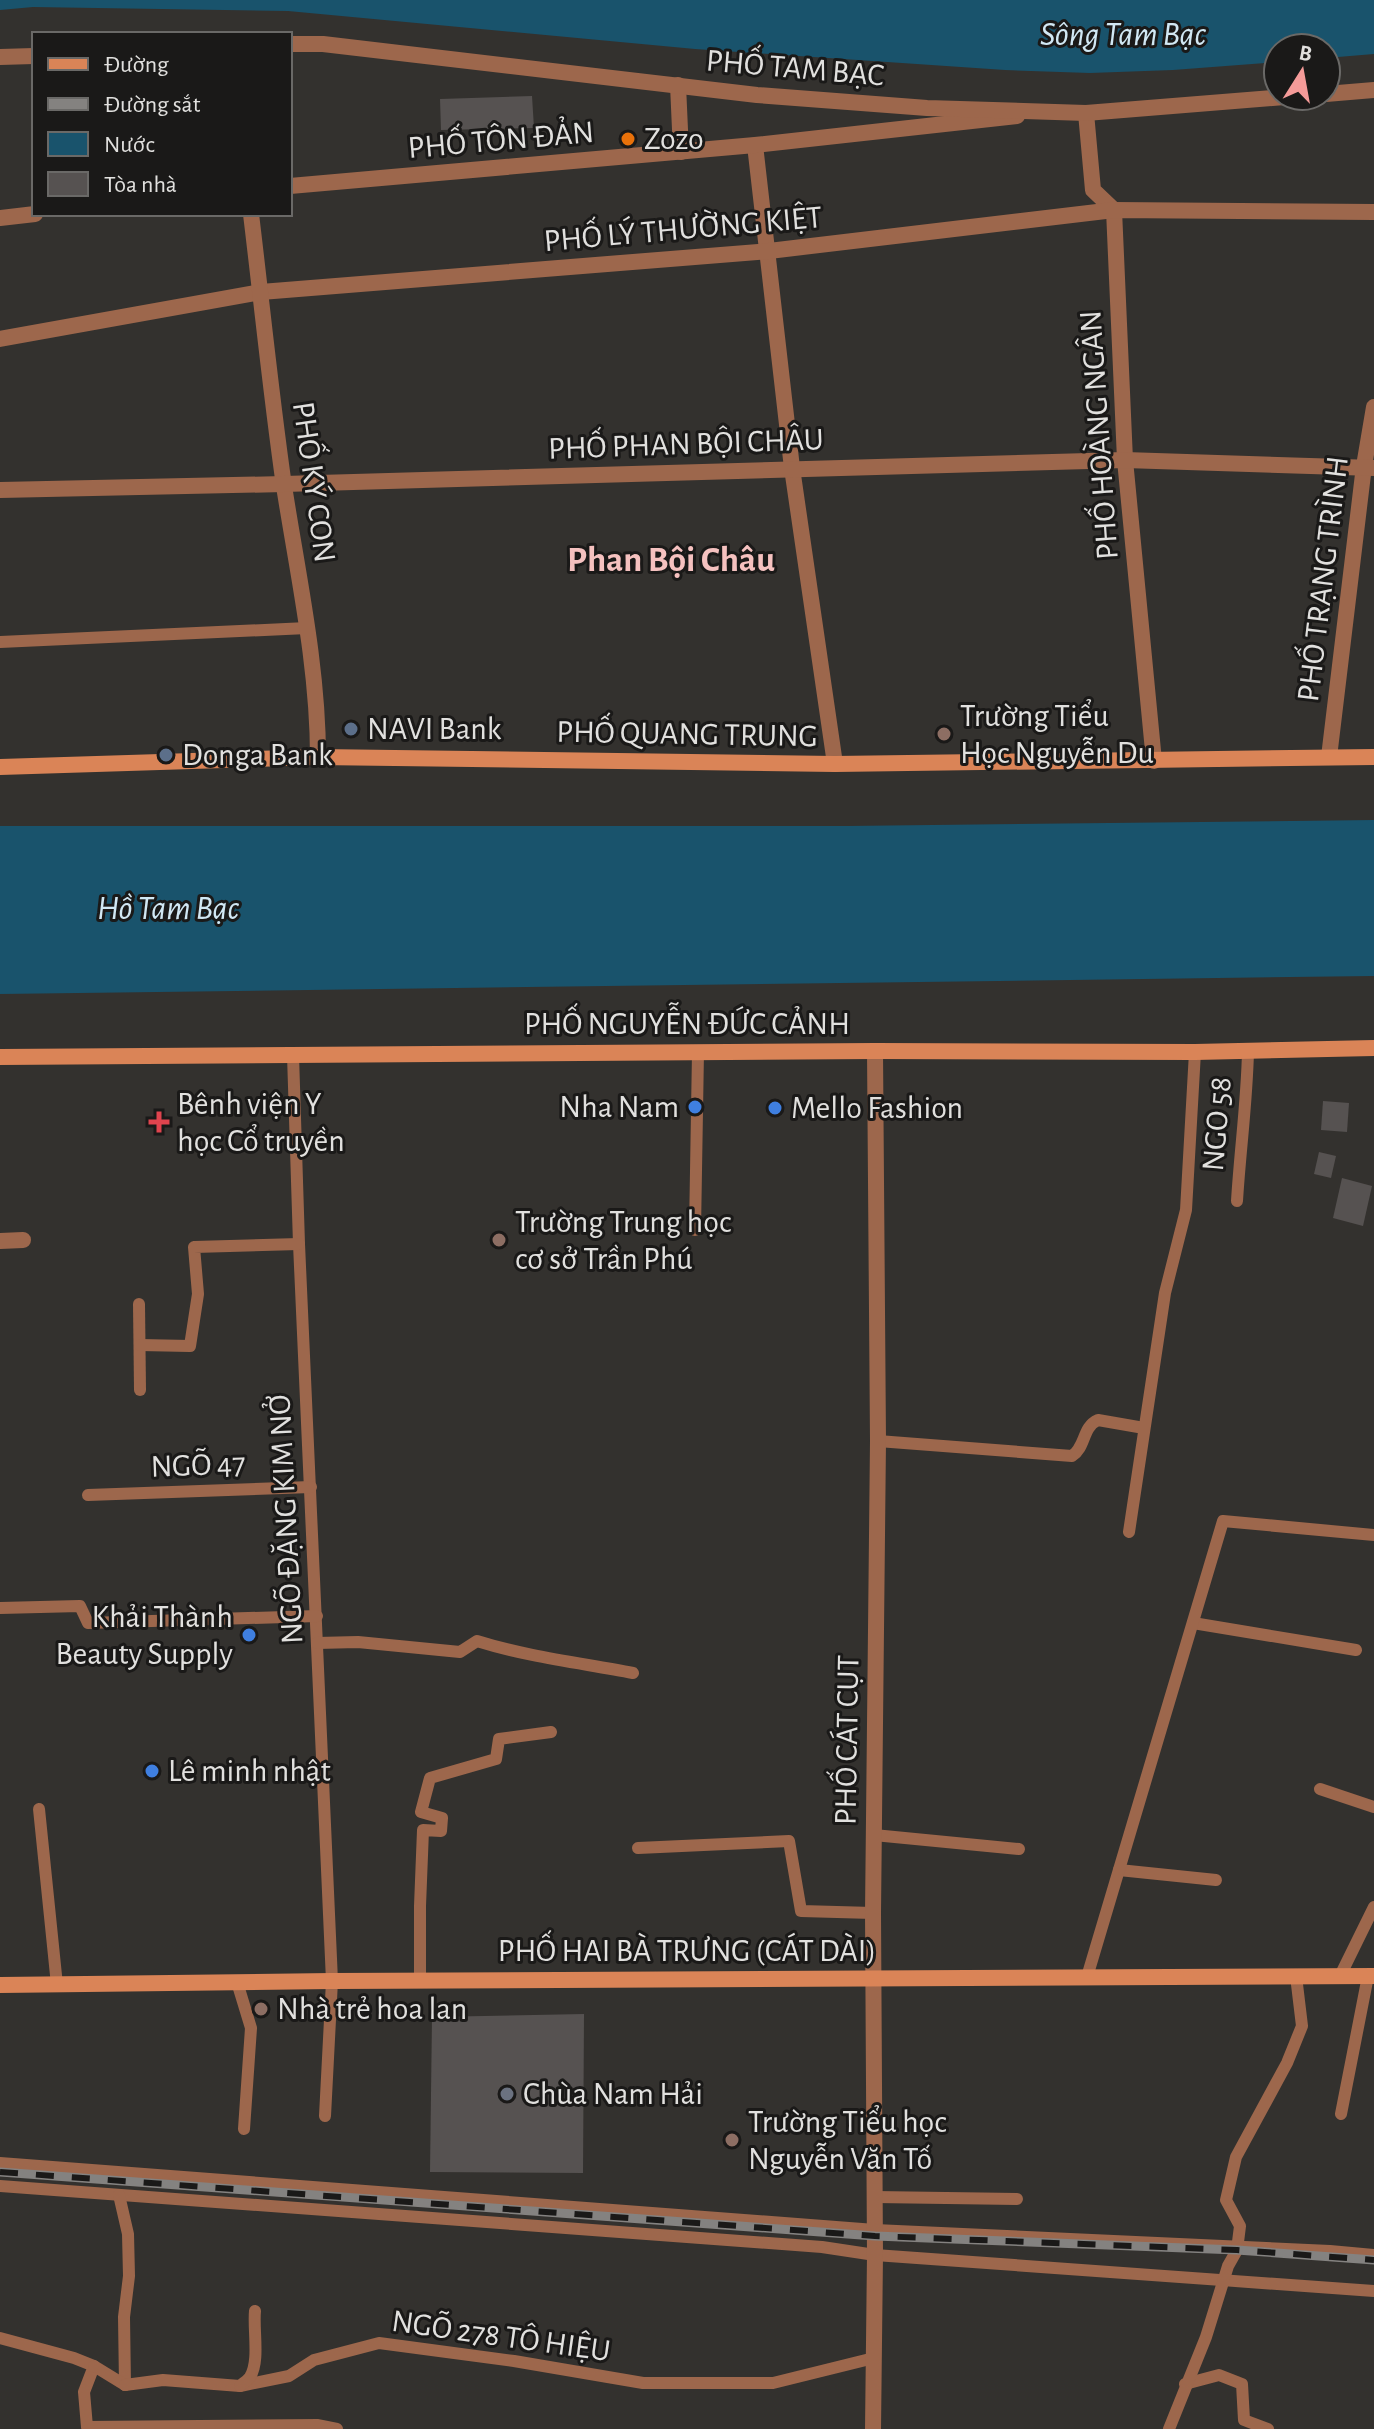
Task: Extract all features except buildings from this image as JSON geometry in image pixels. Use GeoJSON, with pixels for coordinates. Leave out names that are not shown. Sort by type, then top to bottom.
{"type":"FeatureCollection","features":[{"type":"Feature","properties":{"kind":"main road","name":"PHỐ QUANG TRUNG"},"geometry":{"type":"LineString","coordinates":[[0,767],[318,757],[835,764],[1374,757]]}},
{"type":"Feature","properties":{"kind":"main road","name":"PHỐ NGUYỄN ĐỨC CẢNH"},"geometry":{"type":"LineString","coordinates":[[0,1057],[1195,1052],[1374,1048]]}},
{"type":"Feature","properties":{"kind":"main road","name":"PHỐ HAI BÀ TRƯNG (CÁT DÀI)"},"geometry":{"type":"LineString","coordinates":[[0,1985],[1371,1976]]}},
{"type":"Feature","properties":{"kind":"street","name":"PHỐ TAM BẠC"},"geometry":{"type":"LineString","coordinates":[[292,44],[323,44],[757,95],[927,108],[1086,113],[1262,99]]}},
{"type":"Feature","properties":{"kind":"street"},"geometry":{"type":"LineString","coordinates":[[0,57],[32,56]]}},
{"type":"Feature","properties":{"kind":"street"},"geometry":{"type":"LineString","coordinates":[[678,85],[681,152]]}},
{"type":"Feature","properties":{"kind":"street"},"geometry":{"type":"LineString","coordinates":[[1342,93],[1374,90]]}},
{"type":"Feature","properties":{"kind":"street","name":"PHỐ TÔN ĐẢN"},"geometry":{"type":"LineString","coordinates":[[292,186],[755,145],[1051,113]]}},
{"type":"Feature","properties":{"kind":"street"},"geometry":{"type":"LineString","coordinates":[[1086,113],[1093,190],[1114,210]]}},
{"type":"Feature","properties":{"kind":"street"},"geometry":{"type":"LineString","coordinates":[[755,145],[792,468],[835,764]]}},
{"type":"Feature","properties":{"kind":"street","name":"PHỐ LÝ THƯỜNG KIỆT"},"geometry":{"type":"LineString","coordinates":[[0,339],[261,292],[769,251],[1114,210],[1374,212]]}},
{"type":"Feature","properties":{"kind":"street","name":"PHỐ HOÀNG NGÂN"},"geometry":{"type":"LineString","coordinates":[[1114,210],[1125,460],[1154,761]]}},
{"type":"Feature","properties":{"kind":"street"},"geometry":{"type":"LineString","coordinates":[[0,218],[32,214]]}},
{"type":"Feature","properties":{"kind":"street","name":"PHỐ KÝ CON"},"geometry":{"type":"LineString","coordinates":[[251,216],[284,484],[318,716],[318,757]]}},
{"type":"Feature","properties":{"kind":"street","name":"PHỐ TRẠNG TRÌNH"},"geometry":{"type":"LineString","coordinates":[[1329,757],[1369,467],[1374,407]]}},
{"type":"Feature","properties":{"kind":"street","name":"PHỐ PHAN BỘI CHÂU"},"geometry":{"type":"LineString","coordinates":[[0,490],[1125,460],[1369,467]]}},
{"type":"Feature","properties":{"kind":"street","name":"PHỐ CÁT CỤT"},"geometry":{"type":"LineString","coordinates":[[873,2429],[873,1913],[878,1441],[875,1051]]}},
{"type":"Feature","properties":{"kind":"street"},"geometry":{"type":"LineString","coordinates":[[0,1241],[23,1240]]}},
{"type":"Feature","properties":{"kind":"lane"},"geometry":{"type":"LineString","coordinates":[[0,642],[307,628]]}},
{"type":"Feature","properties":{"kind":"lane","name":"NGO 58"},"geometry":{"type":"LineString","coordinates":[[1237,1201],[1248,1051]]}},
{"type":"Feature","properties":{"kind":"lane"},"geometry":{"type":"LineString","coordinates":[[695,1230],[698,1052]]}},
{"type":"Feature","properties":{"kind":"lane"},"geometry":{"type":"LineString","coordinates":[[1129,1532],[1165,1293],[1186,1210],[1195,1052]]}},
{"type":"Feature","properties":{"kind":"lane","name":"NGÕ ĐẶNG KIM NỞ"},"geometry":{"type":"LineString","coordinates":[[293,1055],[332,1981],[325,2116]]}},
{"type":"Feature","properties":{"kind":"lane"},"geometry":{"type":"LineString","coordinates":[[140,1345],[190,1346],[198,1294],[194,1247],[299,1244]]}},
{"type":"Feature","properties":{"kind":"lane"},"geometry":{"type":"LineString","coordinates":[[139,1304],[140,1390]]}},
{"type":"Feature","properties":{"kind":"lane"},"geometry":{"type":"LineString","coordinates":[[878,1441],[1072,1456],[1079,1450],[1088,1427],[1098,1420],[1144,1428]]}},
{"type":"Feature","properties":{"kind":"lane","name":"NGÕ 47"},"geometry":{"type":"LineString","coordinates":[[88,1495],[311,1487]]}},
{"type":"Feature","properties":{"kind":"lane"},"geometry":{"type":"LineString","coordinates":[[1087,1977],[1223,1521],[1374,1535]]}},
{"type":"Feature","properties":{"kind":"lane"},"geometry":{"type":"LineString","coordinates":[[0,1608],[80,1606],[88,1623],[317,1616]]}},
{"type":"Feature","properties":{"kind":"lane"},"geometry":{"type":"LineString","coordinates":[[1193,1623],[1356,1650]]}},
{"type":"Feature","properties":{"kind":"lane"},"geometry":{"type":"LineString","coordinates":[[317,1643],[358,1642],[460,1652],[477,1641],[517,1654],[633,1673]]}},
{"type":"Feature","properties":{"kind":"lane"},"geometry":{"type":"LineString","coordinates":[[420,1981],[423,1830],[441,1831],[442,1818],[421,1812],[430,1778],[496,1759],[499,1739],[551,1732]]}},
{"type":"Feature","properties":{"kind":"lane"},"geometry":{"type":"LineString","coordinates":[[1320,1789],[1374,1807]]}},
{"type":"Feature","properties":{"kind":"lane"},"geometry":{"type":"LineString","coordinates":[[39,1809],[57,1985]]}},
{"type":"Feature","properties":{"kind":"lane"},"geometry":{"type":"LineString","coordinates":[[874,1835],[1019,1849]]}},
{"type":"Feature","properties":{"kind":"lane"},"geometry":{"type":"LineString","coordinates":[[638,1848],[789,1841],[801,1911],[873,1913]]}},
{"type":"Feature","properties":{"kind":"lane"},"geometry":{"type":"LineString","coordinates":[[1119,1870],[1216,1880]]}},
{"type":"Feature","properties":{"kind":"lane"},"geometry":{"type":"LineString","coordinates":[[1340,1976],[1374,1907]]}},
{"type":"Feature","properties":{"kind":"lane"},"geometry":{"type":"LineString","coordinates":[[1169,2429],[1206,2337],[1237,2247],[1240,2226],[1226,2200],[1236,2157],[1287,2063],[1302,2026],[1296,1976]]}},
{"type":"Feature","properties":{"kind":"lane"},"geometry":{"type":"LineString","coordinates":[[1341,2114],[1371,1976]]}},
{"type":"Feature","properties":{"kind":"lane"},"geometry":{"type":"LineString","coordinates":[[237,1982],[251,2028],[244,2129]]}},
{"type":"Feature","properties":{"kind":"lane"},"geometry":{"type":"LineString","coordinates":[[0,2163],[875,2230],[1374,2255]]}},
{"type":"Feature","properties":{"kind":"lane"},"geometry":{"type":"LineString","coordinates":[[0,2186],[822,2247],[875,2255],[1223,2282],[1374,2291]]}},
{"type":"Feature","properties":{"kind":"lane"},"geometry":{"type":"LineString","coordinates":[[119,2195],[128,2234],[125,2385]]}},
{"type":"Feature","properties":{"kind":"lane"},"geometry":{"type":"LineString","coordinates":[[875,2197],[1017,2199]]}},
{"type":"Feature","properties":{"kind":"lane"},"geometry":{"type":"LineString","coordinates":[[240,2386],[251,2376],[256,2351],[255,2311]]}},
{"type":"Feature","properties":{"kind":"lane"},"geometry":{"type":"LineString","coordinates":[[0,2338],[74,2358],[125,2385]]}},
{"type":"Feature","properties":{"kind":"lane","name":"NGÕ 278 TÔ HIỆU"},"geometry":{"type":"LineString","coordinates":[[125,2385],[163,2380],[240,2386],[289,2376],[314,2360],[379,2343],[514,2361],[643,2383],[773,2383],[874,2358]]}},
{"type":"Feature","properties":{"kind":"lane"},"geometry":{"type":"LineString","coordinates":[[94,2366],[84,2392],[87,2427],[254,2428],[317,2425],[337,2429]]}},
{"type":"Feature","properties":{"kind":"lane"},"geometry":{"type":"LineString","coordinates":[[1185,2384],[1219,2375],[1242,2384],[1244,2420],[1268,2429]]}},
{"type":"Feature","properties":{"kind":"water","name":"Sông Tam Bạc"},"geometry":{"type":"Polygon","coordinates":[[[0,0],[1374,0],[1374,54],[1342,57],[1342,32],[1262,32],[1262,63],[1090,73],[695,49],[288,11],[33,7],[0,10],[0,0]]]}},
{"type":"Feature","properties":{"kind":"water","name":"Hồ Tam Bạc"},"geometry":{"type":"Polygon","coordinates":[[[1374,820],[1374,976],[0,994],[0,826],[847,826],[1374,820]]]}},
{"type":"Feature","properties":{"kind":"railway"},"geometry":{"type":"LineString","coordinates":[[0,2172],[875,2236],[1237,2250],[1374,2260]]}},
{"type":"Feature","properties":{"kind":"place","name":"Zozo"},"geometry":{"type":"Point","coordinates":[628,139]}},
{"type":"Feature","properties":{"kind":"place","name":"NAVI Bank"},"geometry":{"type":"Point","coordinates":[351,729]}},
{"type":"Feature","properties":{"kind":"place","name":"Trường Tiểu Học Nguyễn Du"},"geometry":{"type":"Point","coordinates":[944,734]}},
{"type":"Feature","properties":{"kind":"place","name":"Donga Bank"},"geometry":{"type":"Point","coordinates":[166,755]}},
{"type":"Feature","properties":{"kind":"place","name":"Nha Nam"},"geometry":{"type":"Point","coordinates":[695,1107]}},
{"type":"Feature","properties":{"kind":"place","name":"Mello Fashion"},"geometry":{"type":"Point","coordinates":[775,1108]}},
{"type":"Feature","properties":{"kind":"place","name":"Bênh viện Y học Cổ truyền"},"geometry":{"type":"Point","coordinates":[159,1122]}},
{"type":"Feature","properties":{"kind":"place","name":"Trường Trung học cơ sở Trần Phú"},"geometry":{"type":"Point","coordinates":[499,1240]}},
{"type":"Feature","properties":{"kind":"place","name":"Khải Thành Beauty Supply"},"geometry":{"type":"Point","coordinates":[249,1635]}},
{"type":"Feature","properties":{"kind":"place","name":"Lê minh nhật"},"geometry":{"type":"Point","coordinates":[152,1771]}},
{"type":"Feature","properties":{"kind":"place","name":"Nhà trẻ hoa lan"},"geometry":{"type":"Point","coordinates":[261,2009]}},
{"type":"Feature","properties":{"kind":"place","name":"Chùa Nam Hải"},"geometry":{"type":"Point","coordinates":[507,2094]}},
{"type":"Feature","properties":{"kind":"place","name":"Trường Tiểu học Nguyễn Văn Tố"},"geometry":{"type":"Point","coordinates":[732,2140]}},
{"type":"Feature","properties":{"kind":"district","name":"Phan Bội Châu"},"geometry":{"type":"Point","coordinates":[671,560]}}]}
